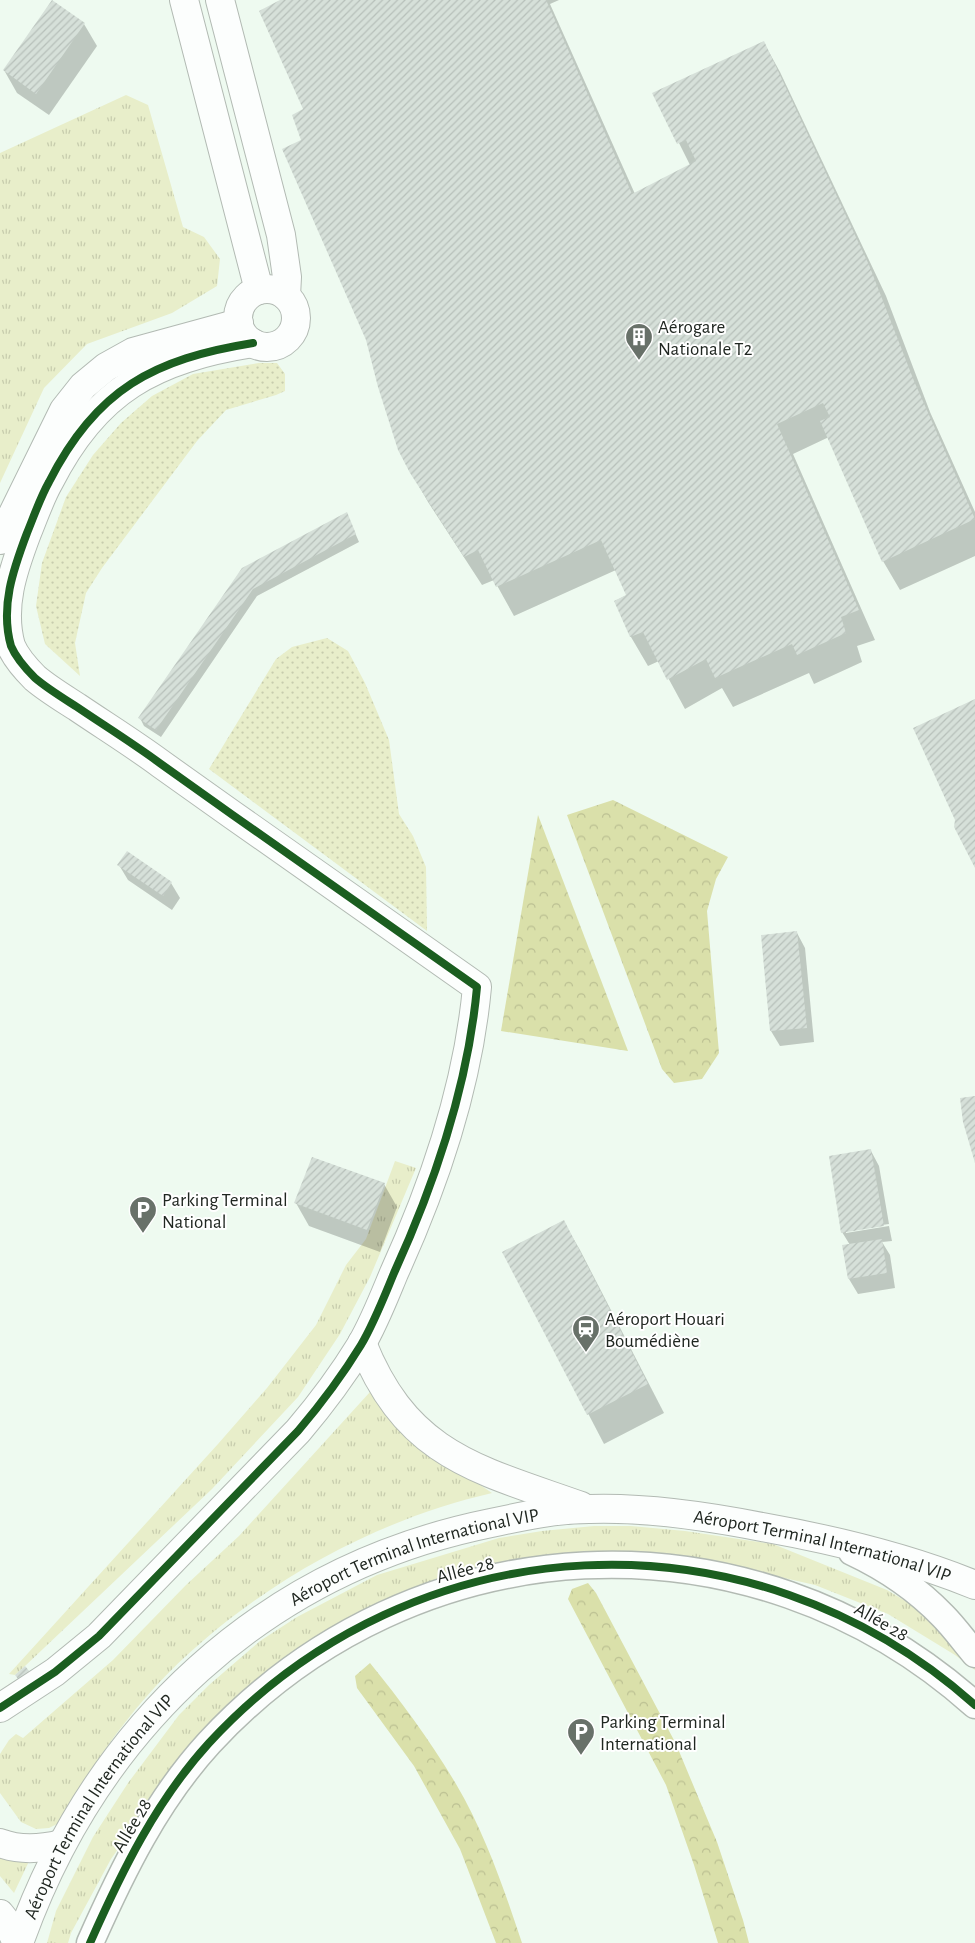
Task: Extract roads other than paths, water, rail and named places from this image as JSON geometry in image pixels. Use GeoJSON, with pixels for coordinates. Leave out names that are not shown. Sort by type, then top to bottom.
{"type":"FeatureCollection","features":[{"type":"Feature","properties":{"kind":"street"},"geometry":{"type":"LineString","coordinates":[[184,0],[259,290]]}},
{"type":"Feature","properties":{"kind":"street"},"geometry":{"type":"LineString","coordinates":[[220,0],[281,234],[287,277],[286,296]]}},
{"type":"Feature","properties":{"kind":"street"},"geometry":{"type":"LineString","coordinates":[[274,289],[286,296],[296,312],[296,322],[289,336],[270,347],[246,333],[238,315],[244,299],[259,290],[274,289]]}},
{"type":"Feature","properties":{"kind":"street"},"geometry":{"type":"LineString","coordinates":[[0,540],[64,410],[83,386],[106,367],[133,352],[246,333]]}},
{"type":"Feature","properties":{"kind":"street"},"geometry":{"type":"LineString","coordinates":[[0,1708],[32,1689],[70,1661],[113,1623],[298,1431],[325,1398],[362,1343],[402,1255],[436,1164],[464,1071],[472,1035],[477,987],[128,741],[35,678],[12,649],[4,614],[10,581],[37,507],[64,456],[80,432],[119,390],[140,376],[246,333]]}},
{"type":"Feature","properties":{"kind":"street"},"geometry":{"type":"LineString","coordinates":[[362,1343],[372,1368],[385,1392],[401,1413],[441,1449],[464,1463],[488,1473],[587,1508]]}},
{"type":"Feature","properties":{"kind":"street","name":"Aéroport Terminal International VIP"},"geometry":{"type":"LineString","coordinates":[[18,1943],[45,1876],[61,1844],[95,1787],[134,1735],[178,1688],[227,1645],[280,1607],[336,1575],[396,1549],[458,1530],[522,1517],[587,1508],[650,1511],[720,1519],[812,1536],[891,1556],[975,1584]]}},
{"type":"Feature","properties":{"kind":"street"},"geometry":{"type":"LineString","coordinates":[[812,1536],[841,1546],[896,1576],[944,1616],[975,1654]]}},
{"type":"Feature","properties":{"kind":"street","name":"Allée 28"},"geometry":{"type":"LineString","coordinates":[[90,1943],[131,1854],[157,1810],[187,1769],[231,1720],[279,1678],[335,1640],[396,1609],[460,1586],[530,1570],[604,1564],[663,1567],[718,1575],[793,1596],[863,1626],[924,1663],[974,1705]]}},
{"type":"Feature","properties":{"kind":"street"},"geometry":{"type":"LineString","coordinates":[[0,1843],[24,1849],[43,1848],[61,1844]]}},
{"type":"Feature","properties":{"kind":"street"},"geometry":{"type":"LineString","coordinates":[[0,1914],[8,1924],[18,1943]]}},
{"type":"Feature","properties":{"kind":"place","name":"Aérogare Nationale T2"},"geometry":{"type":"Point","coordinates":[639,361]}},
{"type":"Feature","properties":{"kind":"place","name":"Parking Terminal National"},"geometry":{"type":"Point","coordinates":[143,1234]}},
{"type":"Feature","properties":{"kind":"place","name":"Aéroport Houari Boumédiène"},"geometry":{"type":"Point","coordinates":[586,1353]}},
{"type":"Feature","properties":{"kind":"place","name":"Parking Terminal International"},"geometry":{"type":"Point","coordinates":[581,1756]}}]}
